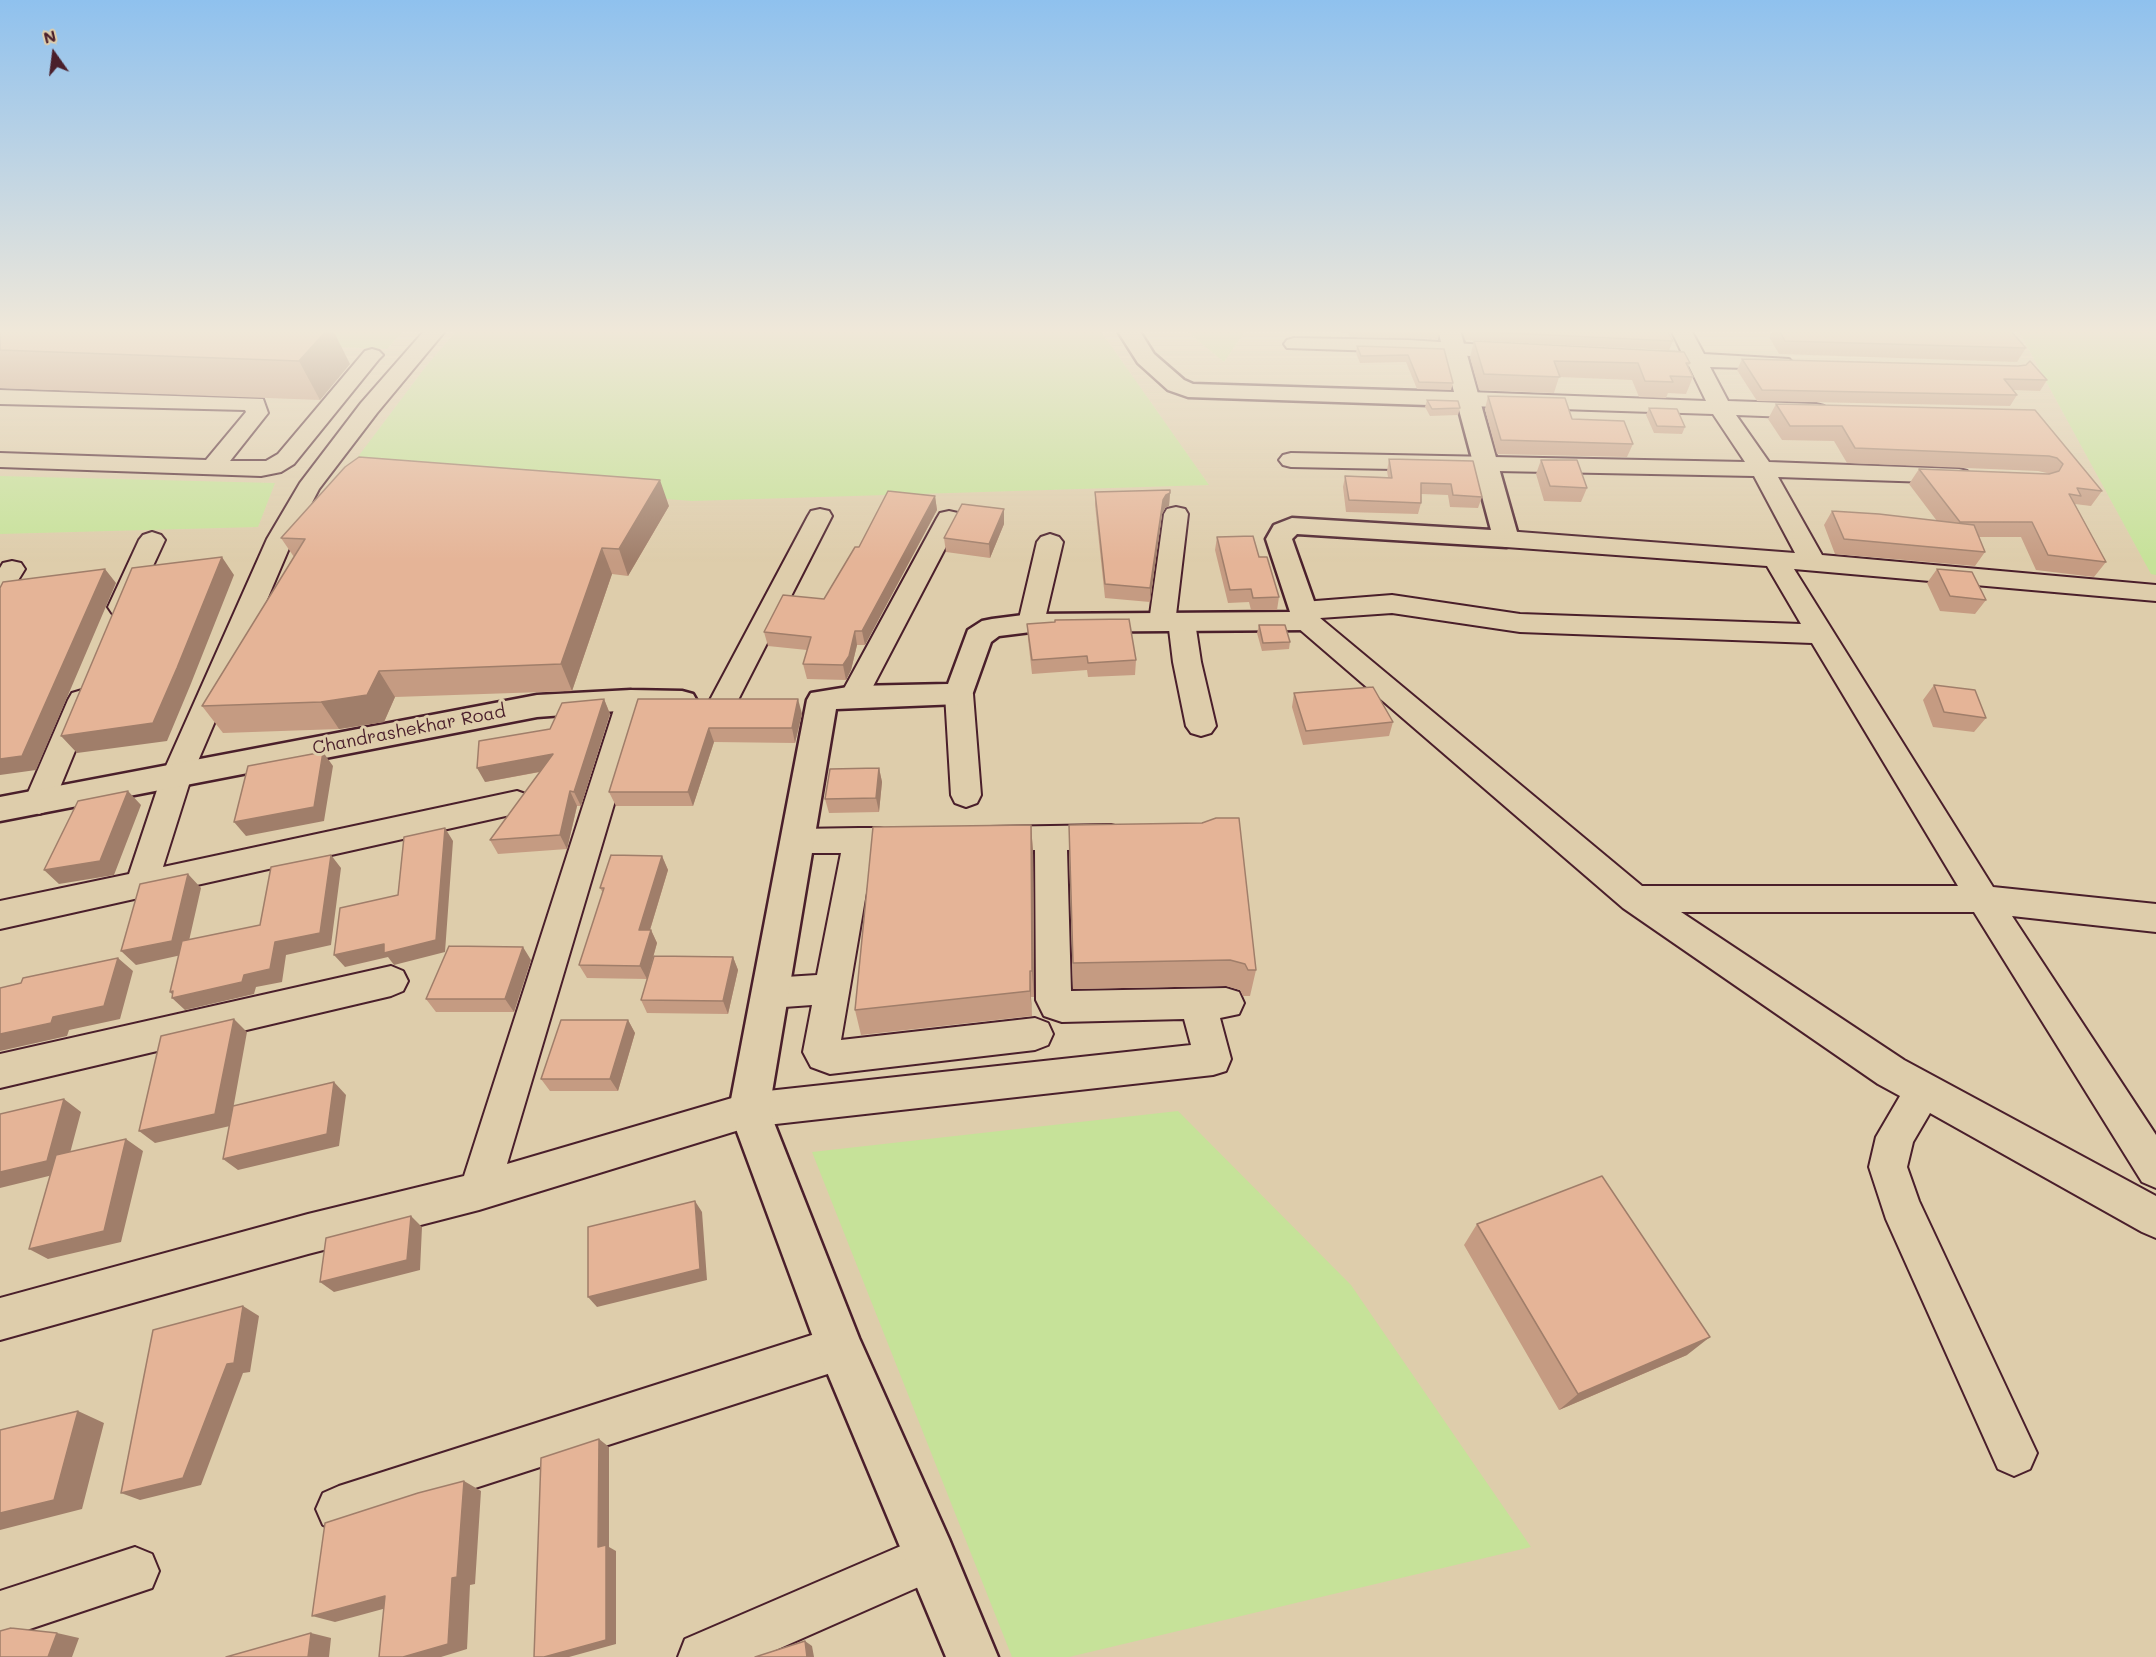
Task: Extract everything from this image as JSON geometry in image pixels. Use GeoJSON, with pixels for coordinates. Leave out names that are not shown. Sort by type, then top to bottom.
{"type":"FeatureCollection","features":[{"type":"Feature","properties":{"kind":"street"},"geometry":{"type":"LineString","coordinates":[[213,468],[257,412],[256,407]]}},
{"type":"Feature","properties":{"kind":"street"},"geometry":{"type":"LineString","coordinates":[[0,460],[261,469],[280,464],[324,407]]}},
{"type":"Feature","properties":{"kind":"street"},"geometry":{"type":"LineString","coordinates":[[141,886],[177,775],[289,540],[308,488],[370,407]]}},
{"type":"Feature","properties":{"kind":"street"},"geometry":{"type":"LineString","coordinates":[[1471,407],[1506,538]]}},
{"type":"Feature","properties":{"kind":"street"},"geometry":{"type":"LineString","coordinates":[[1679,407],[1838,411]]}},
{"type":"Feature","properties":{"kind":"street"},"geometry":{"type":"LineString","coordinates":[[1721,409],[1762,469],[1813,562]]}},
{"type":"Feature","properties":{"kind":"street"},"geometry":{"type":"LineString","coordinates":[[1291,460],[1762,469],[1980,477]]}},
{"type":"Feature","properties":{"kind":"street"},"geometry":{"type":"LineString","coordinates":[[308,488],[333,489]]}},
{"type":"Feature","properties":{"kind":"street"},"geometry":{"type":"LineString","coordinates":[[1176,514],[1172,622],[1187,662],[1201,726]]}},
{"type":"Feature","properties":{"kind":"street"},"geometry":{"type":"LineString","coordinates":[[724,700],[820,516]]}},
{"type":"Feature","properties":{"kind":"street"},"geometry":{"type":"LineString","coordinates":[[949,518],[822,699],[749,1110],[840,1348],[972,1657]]}},
{"type":"Feature","properties":{"kind":"street"},"geometry":{"type":"LineString","coordinates":[[2156,593],[1813,562],[1506,538],[1292,526],[1283,531],[1279,539],[1305,616],[1635,899],[1891,1072],[2156,1218]]}},
{"type":"Feature","properties":{"kind":"street"},"geometry":{"type":"LineString","coordinates":[[112,629],[152,540]]}},
{"type":"Feature","properties":{"kind":"street"},"geometry":{"type":"LineString","coordinates":[[1031,623],[1050,542]]}},
{"type":"Feature","properties":{"kind":"street"},"geometry":{"type":"LineString","coordinates":[[1775,559],[1983,899],[2156,1169]]}},
{"type":"Feature","properties":{"kind":"street"},"geometry":{"type":"LineString","coordinates":[[966,795],[959,694],[978,637],[992,628],[1031,623],[1172,622],[1305,616],[1364,605],[1392,604],[1520,623],[1821,634]]}},
{"type":"Feature","properties":{"kind":"street"},"geometry":{"type":"LineString","coordinates":[[39,802],[94,672]]}},
{"type":"Feature","properties":{"kind":"street"},"geometry":{"type":"LineString","coordinates":[[822,699],[959,694]]}},
{"type":"Feature","properties":{"kind":"street"},"geometry":{"type":"LineString","coordinates":[[479,1191],[631,700]]}},
{"type":"Feature","properties":{"kind":"street","name":"Chandrashekhar Road"},"geometry":{"type":"LineString","coordinates":[[0,810],[537,706],[631,700],[757,700]]}},
{"type":"Feature","properties":{"kind":"street"},"geometry":{"type":"LineString","coordinates":[[0,915],[518,803]]}},
{"type":"Feature","properties":{"kind":"street"},"geometry":{"type":"LineString","coordinates":[[961,839],[1142,837]]}},
{"type":"Feature","properties":{"kind":"street"},"geometry":{"type":"LineString","coordinates":[[0,1319],[308,1234],[479,1191],[749,1110],[1213,1059],[1212,1003],[1062,1007],[1057,1005],[1054,1000],[1051,838]]}},
{"type":"Feature","properties":{"kind":"street"},"geometry":{"type":"LineString","coordinates":[[859,840],[821,1052],[824,1056],[830,1058],[1035,1034]]}},
{"type":"Feature","properties":{"kind":"street"},"geometry":{"type":"LineString","coordinates":[[797,841],[904,840]]}},
{"type":"Feature","properties":{"kind":"street"},"geometry":{"type":"LineString","coordinates":[[1635,899],[1983,899],[2156,918]]}},
{"type":"Feature","properties":{"kind":"street"},"geometry":{"type":"LineString","coordinates":[[0,1071],[391,981]]}},
{"type":"Feature","properties":{"kind":"street"},"geometry":{"type":"LineString","coordinates":[[770,993],[832,989]]}},
{"type":"Feature","properties":{"kind":"street"},"geometry":{"type":"LineString","coordinates":[[966,1042],[970,1086]]}},
{"type":"Feature","properties":{"kind":"street"},"geometry":{"type":"LineString","coordinates":[[837,1100],[838,1057]]}},
{"type":"Feature","properties":{"kind":"street"},"geometry":{"type":"LineString","coordinates":[[1924,1090],[1895,1137],[1888,1167],[1900,1205],[2014,1453]]}},
{"type":"Feature","properties":{"kind":"street"},"geometry":{"type":"LineString","coordinates":[[339,1509],[840,1348]]}},
{"type":"Feature","properties":{"kind":"street"},"geometry":{"type":"LineString","coordinates":[[703,1657],[931,1557]]}},
{"type":"Feature","properties":{"kind":"street"},"geometry":{"type":"LineString","coordinates":[[0,1616],[135,1572]]}},
{"type":"Feature","properties":{"kind":"green space"},"geometry":{"type":"Polygon","coordinates":[[[395,407],[1154,407],[1209,485],[692,501],[345,474],[395,407]]]}},
{"type":"Feature","properties":{"kind":"green space"},"geometry":{"type":"Polygon","coordinates":[[[2060,407],[2156,407],[2156,575],[2151,574],[2060,407]]]}},
{"type":"Feature","properties":{"kind":"green space"},"geometry":{"type":"Polygon","coordinates":[[[0,476],[275,483],[258,527],[0,534],[0,476]]]}},
{"type":"Feature","properties":{"kind":"green space"},"geometry":{"type":"Polygon","coordinates":[[[1178,1111],[1351,1285],[1531,1547],[1069,1657],[1012,1657],[812,1152],[1178,1111]]]}},
{"type":"Feature","properties":{"kind":"building"},"geometry":{"type":"Polygon","coordinates":[[[1431,407],[1460,408],[1432,409],[1431,407]]]}},
{"type":"Feature","properties":{"kind":"building"},"geometry":{"type":"Polygon","coordinates":[[[1491,407],[1568,407],[1572,419],[1624,421],[1633,444],[1501,440],[1491,407]]]}},
{"type":"Feature","properties":{"kind":"building"},"geometry":{"type":"Polygon","coordinates":[[[1778,407],[2035,410],[2102,491],[2077,488],[2081,496],[2069,494],[2106,562],[2048,555],[2032,522],[1960,522],[1919,469],[2049,474],[2059,471],[2063,464],[2057,458],[1855,448],[1842,426],[1790,426],[1778,407]]]}},
{"type":"Feature","properties":{"kind":"building"},"geometry":{"type":"Polygon","coordinates":[[[1649,408],[1677,409],[1685,427],[1657,426],[1649,408]]]}},
{"type":"Feature","properties":{"kind":"building"},"geometry":{"type":"Polygon","coordinates":[[[359,457],[660,480],[619,549],[602,548],[561,664],[379,671],[367,695],[321,702],[202,706],[305,539],[281,538],[345,467],[359,457]]]}},
{"type":"Feature","properties":{"kind":"building"},"geometry":{"type":"Polygon","coordinates":[[[1389,459],[1473,461],[1482,497],[1453,495],[1451,484],[1421,483],[1421,503],[1349,500],[1345,476],[1392,478],[1389,459]]]}},
{"type":"Feature","properties":{"kind":"building"},"geometry":{"type":"Polygon","coordinates":[[[1541,460],[1577,460],[1587,488],[1550,486],[1541,460]]]}},
{"type":"Feature","properties":{"kind":"building"},"geometry":{"type":"Polygon","coordinates":[[[1170,490],[1163,500],[1150,588],[1105,584],[1095,492],[1170,490]]]}},
{"type":"Feature","properties":{"kind":"building"},"geometry":{"type":"Polygon","coordinates":[[[888,491],[935,496],[862,631],[855,631],[849,656],[843,665],[803,664],[811,637],[764,632],[783,595],[824,599],[855,547],[859,547],[888,491]]]}},
{"type":"Feature","properties":{"kind":"building"},"geometry":{"type":"Polygon","coordinates":[[[962,504],[1004,509],[989,544],[944,538],[962,504]]]}},
{"type":"Feature","properties":{"kind":"building"},"geometry":{"type":"Polygon","coordinates":[[[1832,511],[1974,525],[1985,552],[1844,539],[1832,511]]]}},
{"type":"Feature","properties":{"kind":"building"},"geometry":{"type":"Polygon","coordinates":[[[1253,536],[1259,557],[1267,557],[1279,597],[1253,598],[1251,589],[1230,590],[1217,537],[1253,536]]]}},
{"type":"Feature","properties":{"kind":"building"},"geometry":{"type":"Polygon","coordinates":[[[222,557],[153,723],[61,736],[132,568],[222,557]]]}},
{"type":"Feature","properties":{"kind":"building"},"geometry":{"type":"Polygon","coordinates":[[[105,569],[22,756],[0,759],[0,588],[3,582],[105,569]]]}},
{"type":"Feature","properties":{"kind":"building"},"geometry":{"type":"Polygon","coordinates":[[[1937,569],[1972,572],[1986,600],[1950,596],[1937,569]]]}},
{"type":"Feature","properties":{"kind":"building"},"geometry":{"type":"Polygon","coordinates":[[[1129,619],[1136,660],[1088,663],[1087,656],[1032,660],[1027,624],[1055,622],[1055,620],[1129,619]]]}},
{"type":"Feature","properties":{"kind":"building"},"geometry":{"type":"Polygon","coordinates":[[[1259,625],[1285,625],[1290,642],[1263,643],[1259,625]]]}},
{"type":"Feature","properties":{"kind":"building"},"geometry":{"type":"Polygon","coordinates":[[[1934,685],[1975,690],[1986,718],[1944,712],[1934,685]]]}},
{"type":"Feature","properties":{"kind":"building"},"geometry":{"type":"Polygon","coordinates":[[[1373,687],[1393,722],[1306,731],[1294,693],[1373,687]]]}},
{"type":"Feature","properties":{"kind":"building"},"geometry":{"type":"Polygon","coordinates":[[[604,699],[574,792],[570,791],[560,835],[490,840],[553,754],[477,768],[479,741],[550,729],[562,703],[604,699]]]}},
{"type":"Feature","properties":{"kind":"building"},"geometry":{"type":"Polygon","coordinates":[[[638,699],[798,699],[792,728],[709,728],[688,792],[609,792],[638,699]]]}},
{"type":"Feature","properties":{"kind":"building"},"geometry":{"type":"Polygon","coordinates":[[[323,752],[314,807],[234,822],[248,766],[323,752]]]}},
{"type":"Feature","properties":{"kind":"building"},"geometry":{"type":"Polygon","coordinates":[[[879,768],[876,798],[825,799],[830,769],[879,768]]]}},
{"type":"Feature","properties":{"kind":"building"},"geometry":{"type":"Polygon","coordinates":[[[128,791],[100,861],[44,870],[78,801],[128,791]]]}},
{"type":"Feature","properties":{"kind":"building"},"geometry":{"type":"Polygon","coordinates":[[[1216,818],[1239,818],[1256,970],[1248,970],[1245,964],[1230,960],[1073,963],[1069,825],[1202,823],[1216,818]]]}},
{"type":"Feature","properties":{"kind":"building"},"geometry":{"type":"Polygon","coordinates":[[[1031,825],[1032,971],[1030,971],[1030,991],[855,1010],[873,827],[1031,825]]]}},
{"type":"Feature","properties":{"kind":"building"},"geometry":{"type":"Polygon","coordinates":[[[445,828],[436,940],[384,953],[384,944],[334,955],[340,908],[398,895],[404,837],[445,828]]]}},
{"type":"Feature","properties":{"kind":"building"},"geometry":{"type":"Polygon","coordinates":[[[331,855],[320,933],[275,942],[270,969],[244,975],[242,982],[172,998],[173,991],[170,992],[182,941],[260,925],[271,867],[331,855]]]}},
{"type":"Feature","properties":{"kind":"building"},"geometry":{"type":"Polygon","coordinates":[[[611,855],[662,856],[639,930],[651,930],[640,966],[579,965],[604,888],[600,888],[611,855]]]}},
{"type":"Feature","properties":{"kind":"building"},"geometry":{"type":"Polygon","coordinates":[[[188,874],[172,941],[121,951],[140,884],[188,874]]]}},
{"type":"Feature","properties":{"kind":"building"},"geometry":{"type":"Polygon","coordinates":[[[449,946],[523,947],[505,999],[426,999],[449,946]]]}},
{"type":"Feature","properties":{"kind":"building"},"geometry":{"type":"Polygon","coordinates":[[[654,956],[733,957],[723,1001],[641,1000],[654,956]]]}},
{"type":"Feature","properties":{"kind":"building"},"geometry":{"type":"Polygon","coordinates":[[[118,958],[104,1006],[53,1017],[51,1023],[0,1034],[0,988],[21,983],[23,978],[118,958]]]}},
{"type":"Feature","properties":{"kind":"building"},"geometry":{"type":"Polygon","coordinates":[[[234,1019],[215,1114],[139,1131],[161,1036],[234,1019]]]}},
{"type":"Feature","properties":{"kind":"building"},"geometry":{"type":"Polygon","coordinates":[[[561,1020],[628,1020],[610,1079],[541,1079],[561,1020]]]}},
{"type":"Feature","properties":{"kind":"building"},"geometry":{"type":"Polygon","coordinates":[[[334,1082],[327,1134],[223,1159],[233,1106],[334,1082]]]}},
{"type":"Feature","properties":{"kind":"building"},"geometry":{"type":"Polygon","coordinates":[[[64,1099],[47,1161],[0,1172],[0,1114],[64,1099]]]}},
{"type":"Feature","properties":{"kind":"building"},"geometry":{"type":"Polygon","coordinates":[[[126,1139],[104,1231],[29,1249],[56,1155],[126,1139]]]}},
{"type":"Feature","properties":{"kind":"building"},"geometry":{"type":"Polygon","coordinates":[[[1602,1176],[1710,1337],[1578,1394],[1477,1224],[1602,1176]]]}},
{"type":"Feature","properties":{"kind":"building"},"geometry":{"type":"Polygon","coordinates":[[[695,1201],[700,1269],[588,1297],[588,1227],[695,1201]]]}},
{"type":"Feature","properties":{"kind":"building"},"geometry":{"type":"Polygon","coordinates":[[[411,1216],[407,1260],[320,1282],[326,1238],[411,1216]]]}},
{"type":"Feature","properties":{"kind":"building"},"geometry":{"type":"Polygon","coordinates":[[[243,1306],[234,1363],[227,1364],[183,1478],[121,1493],[153,1330],[243,1306]]]}},
{"type":"Feature","properties":{"kind":"building"},"geometry":{"type":"Polygon","coordinates":[[[78,1411],[54,1500],[0,1513],[0,1430],[78,1411]]]}},
{"type":"Feature","properties":{"kind":"building"},"geometry":{"type":"Polygon","coordinates":[[[599,1439],[598,1547],[606,1545],[606,1640],[544,1657],[534,1657],[541,1458],[599,1439]]]}},
{"type":"Feature","properties":{"kind":"building"},"geometry":{"type":"Polygon","coordinates":[[[464,1481],[457,1577],[452,1578],[448,1644],[403,1657],[379,1657],[385,1596],[312,1616],[325,1523],[418,1493],[464,1481]]]}},
{"type":"Feature","properties":{"kind":"building"},"geometry":{"type":"Polygon","coordinates":[[[11,1628],[57,1633],[48,1657],[0,1657],[0,1631],[11,1628]]]}},
{"type":"Feature","properties":{"kind":"building"},"geometry":{"type":"Polygon","coordinates":[[[311,1633],[308,1657],[226,1657],[311,1633]]]}},
{"type":"Feature","properties":{"kind":"building"},"geometry":{"type":"Polygon","coordinates":[[[805,1641],[807,1657],[755,1657],[805,1641]]]}}]}
